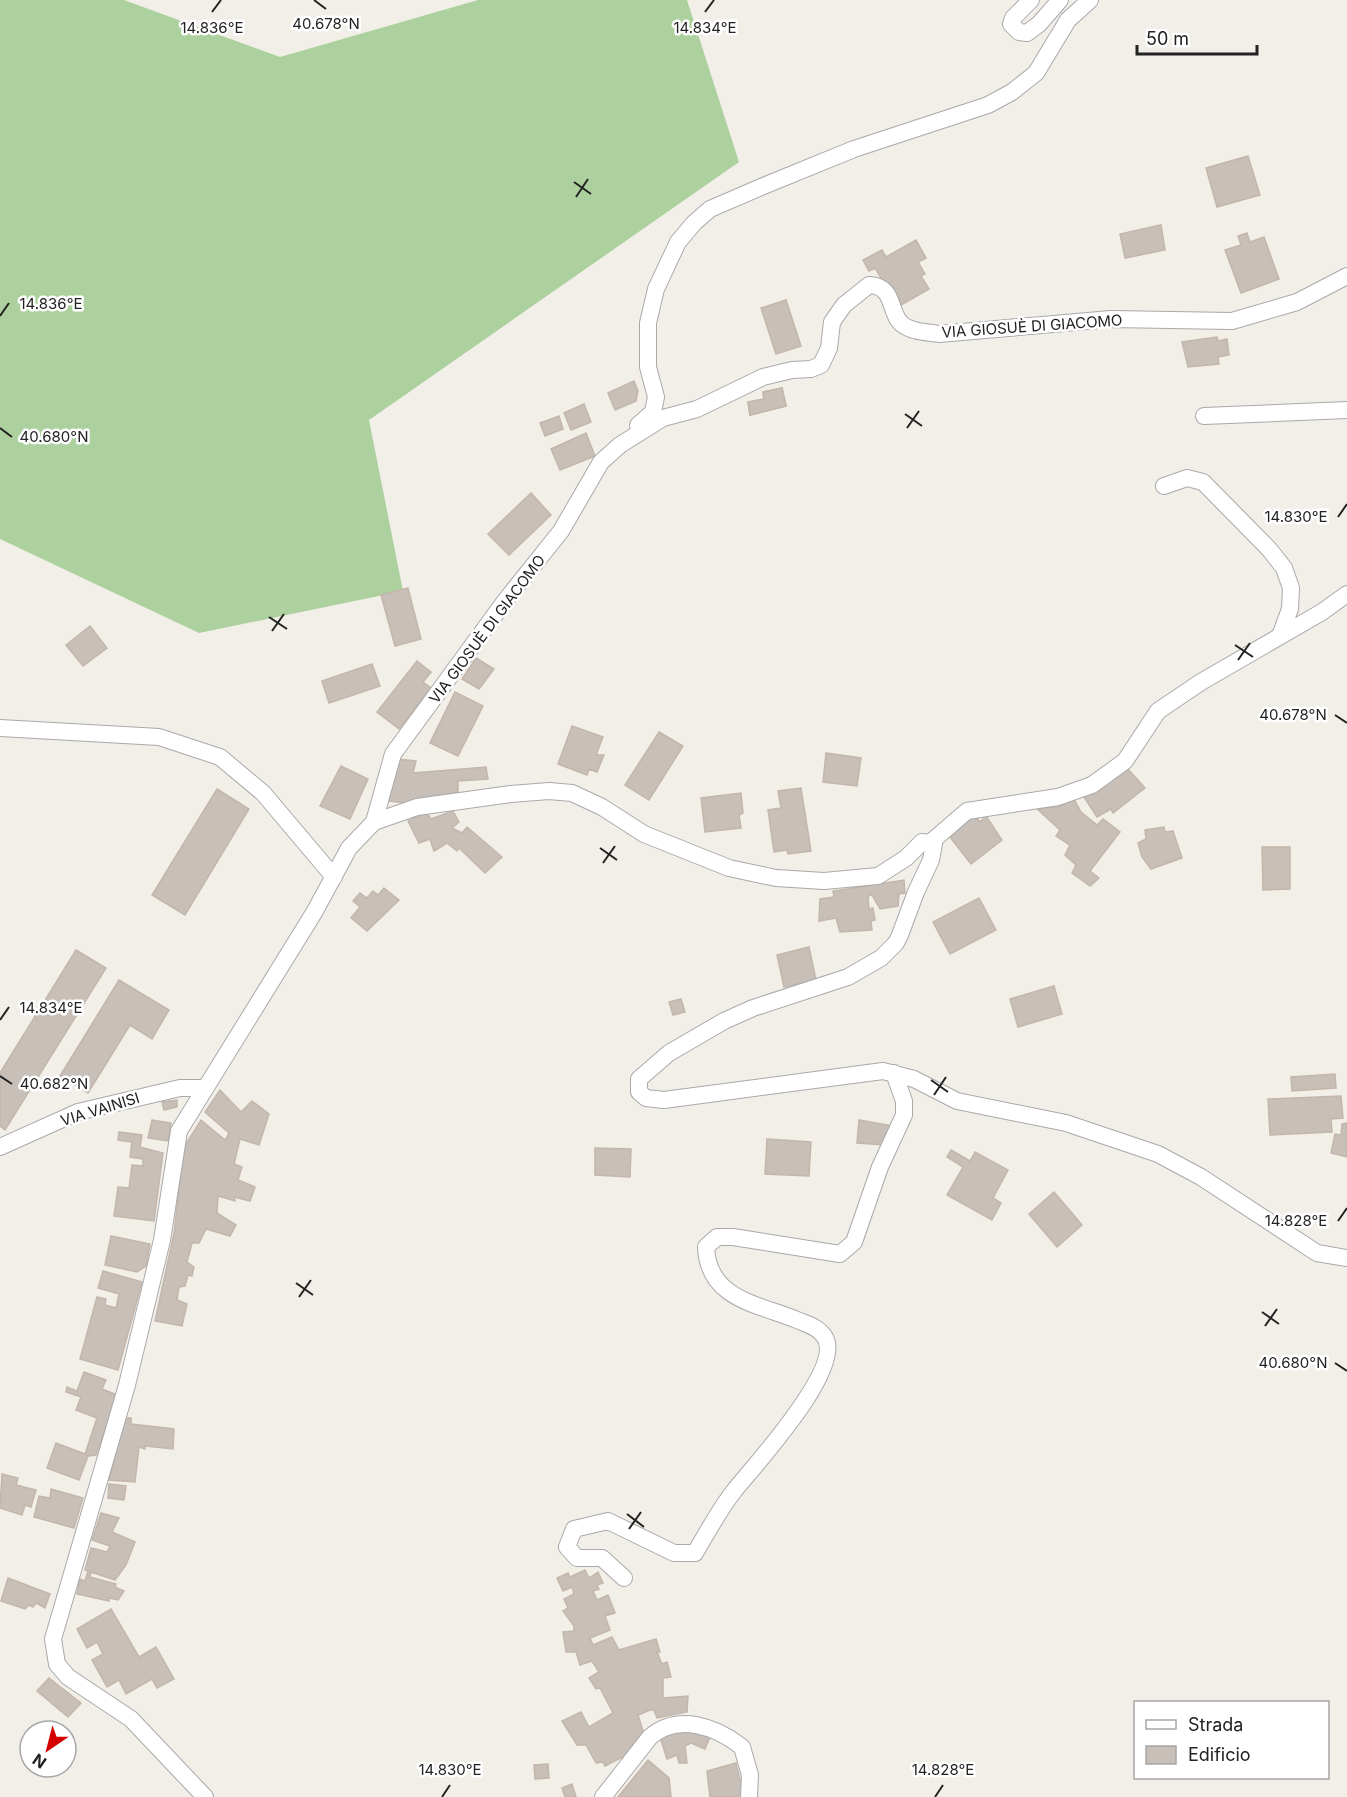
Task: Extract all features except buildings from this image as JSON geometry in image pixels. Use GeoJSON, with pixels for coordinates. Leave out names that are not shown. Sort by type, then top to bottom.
{"type":"FeatureCollection","features":[{"type":"Feature","properties":{"kind":"street"},"geometry":{"type":"LineString","coordinates":[[1031,0],[1013,18],[1011,24],[1019,32],[1027,33],[1039,24],[1060,0]]}},
{"type":"Feature","properties":{"kind":"street","name":"VIA GIOSUÈ DI GIACOMO"},"geometry":{"type":"LineString","coordinates":[[620,446],[627,434],[652,412],[656,397],[648,367],[648,323],[656,289],[668,260],[678,242],[694,224],[710,209],[854,149],[996,101],[1036,73],[1068,20],[1090,0]]}},
{"type":"Feature","properties":{"kind":"street","name":"VIA GIOSUÈ DI GIACOMO"},"geometry":{"type":"LineString","coordinates":[[374,822],[393,754],[505,601],[561,531],[602,462],[620,446],[663,418],[697,409],[745,384],[774,374],[811,369],[821,365],[829,348],[832,322],[844,305],[868,285],[877,285],[885,292],[901,324],[939,334],[1111,319],[1232,321],[1297,302],[1347,276]]}},
{"type":"Feature","properties":{"kind":"street"},"geometry":{"type":"LineString","coordinates":[[1204,416],[1347,410]]}},
{"type":"Feature","properties":{"kind":"street"},"geometry":{"type":"LineString","coordinates":[[1164,486],[1187,478],[1203,482],[1269,549],[1284,568],[1291,588],[1290,609],[1280,636]]}},
{"type":"Feature","properties":{"kind":"street"},"geometry":{"type":"LineString","coordinates":[[205,1797],[131,1719],[68,1677],[57,1664],[53,1639],[127,1385],[162,1240],[178,1131],[334,877],[349,848],[374,822],[417,807],[530,793],[572,793],[602,807],[644,834],[729,868],[776,878],[824,881],[878,876],[899,864],[922,842],[932,842],[967,811],[1058,797],[1092,785],[1125,761],[1158,711],[1201,682],[1347,594]]}},
{"type":"Feature","properties":{"kind":"street"},"geometry":{"type":"LineString","coordinates":[[0,728],[159,737],[220,757],[263,793],[334,877]]}},
{"type":"Feature","properties":{"kind":"street"},"geometry":{"type":"LineString","coordinates":[[932,842],[934,851],[931,860],[913,898],[900,935],[896,944],[881,958],[848,976],[753,1008],[724,1021],[653,1065],[639,1079],[639,1092],[646,1098],[664,1100],[883,1071],[894,1073],[914,1079],[957,1101],[1065,1123],[1158,1154],[1201,1177],[1317,1253],[1347,1258]]}},
{"type":"Feature","properties":{"kind":"street"},"geometry":{"type":"LineString","coordinates":[[624,1578],[602,1558],[577,1558],[567,1547],[574,1529],[608,1521],[674,1553],[695,1553],[733,1493],[784,1432],[820,1376],[829,1346],[825,1336],[813,1326],[734,1297],[712,1273],[706,1258],[706,1247],[717,1237],[840,1254],[847,1249],[859,1233],[880,1167],[904,1115],[904,1101],[894,1073]]}},
{"type":"Feature","properties":{"kind":"street","name":"VIA VAINISI"},"geometry":{"type":"LineString","coordinates":[[0,1147],[78,1112],[97,1106],[180,1088],[204,1088]]}},
{"type":"Feature","properties":{"kind":"street"},"geometry":{"type":"LineString","coordinates":[[603,1797],[650,1737],[659,1729],[676,1724],[696,1724],[711,1729],[742,1747],[747,1760],[749,1797]]}},
{"type":"Feature","properties":{"kind":"green space"},"geometry":{"type":"Polygon","coordinates":[[[0,0],[124,0],[280,57],[478,0],[687,0],[739,162],[369,420],[403,591],[199,633],[0,539],[0,0]]]}}]}
